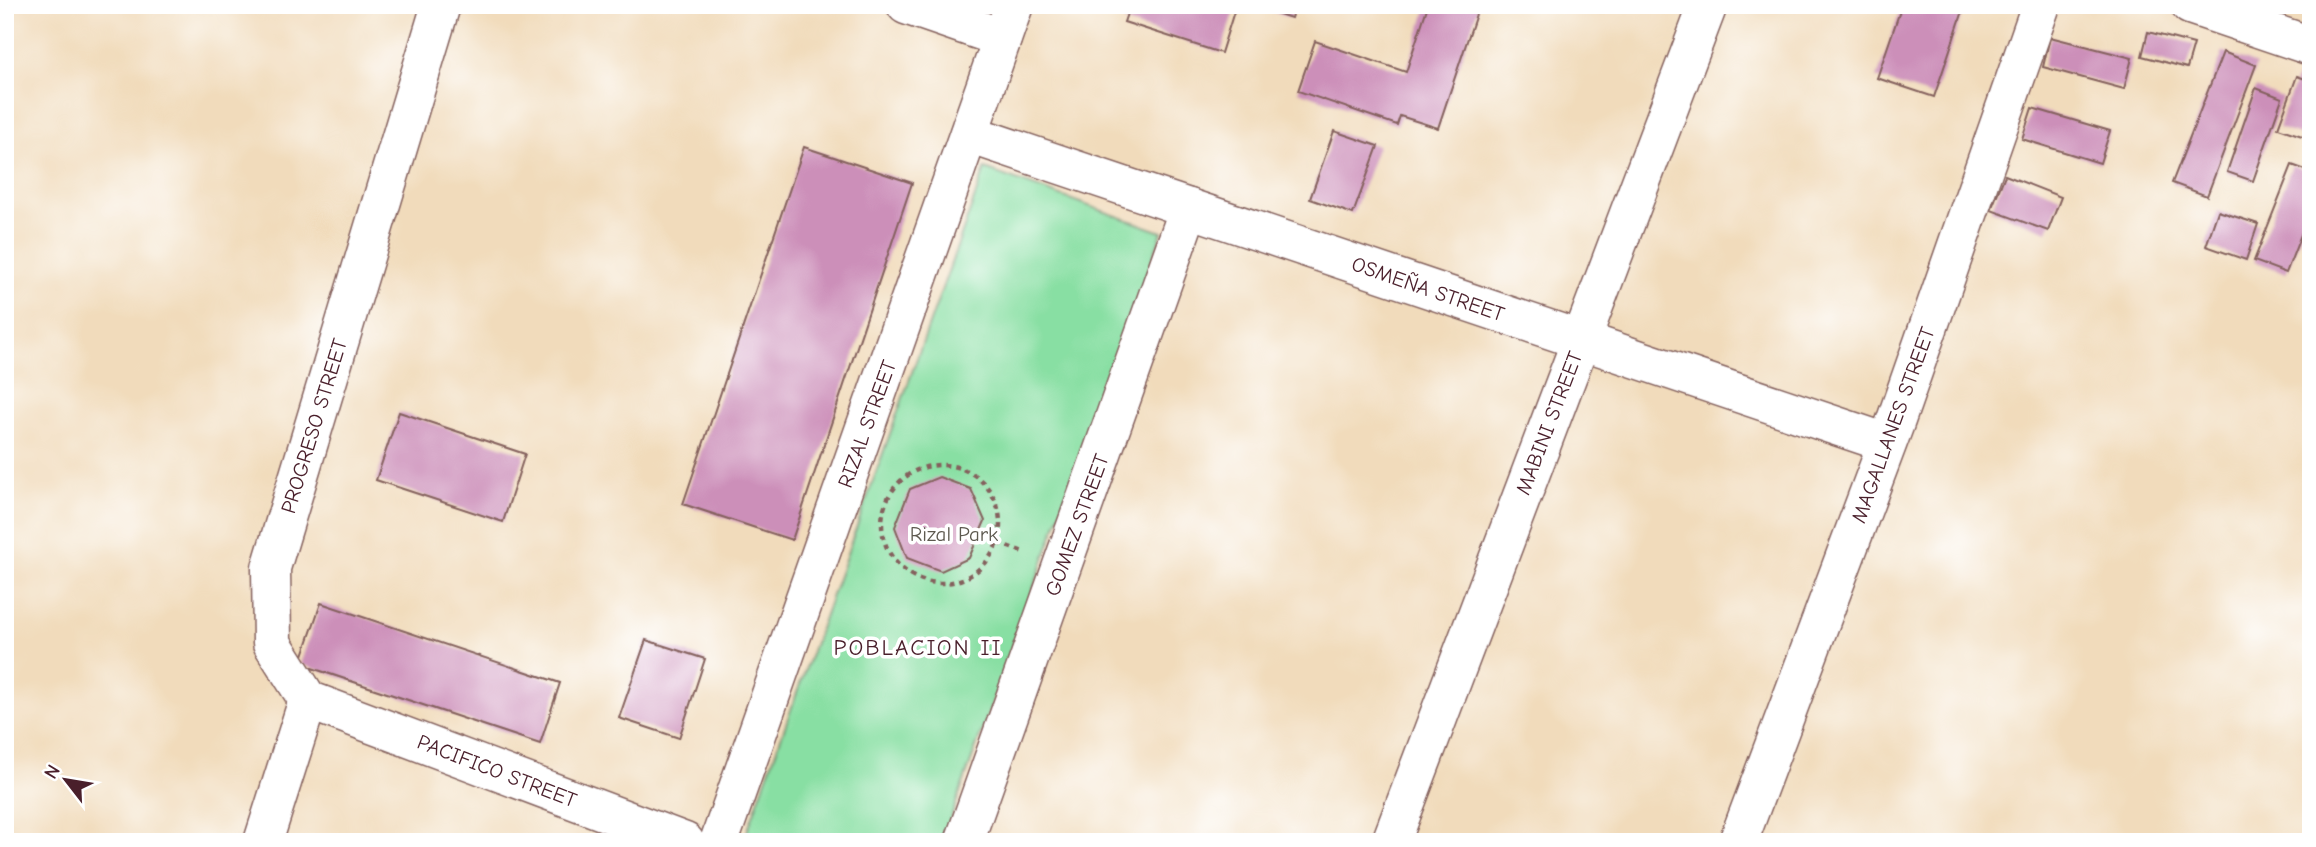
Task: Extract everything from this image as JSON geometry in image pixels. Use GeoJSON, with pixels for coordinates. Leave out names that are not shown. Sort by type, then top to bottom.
{"type":"FeatureCollection","features":[{"type":"Feature","properties":{"kind":"main road","name":"PROGRESO STREET"},"geometry":{"type":"LineString","coordinates":[[308,700],[272,643],[271,568],[441,5]]}},
{"type":"Feature","properties":{"kind":"main road"},"geometry":{"type":"LineString","coordinates":[[906,5],[1008,21]]}},
{"type":"Feature","properties":{"kind":"main road","name":"MABINI STREET"},"geometry":{"type":"LineString","coordinates":[[1391,842],[1709,5]]}},
{"type":"Feature","properties":{"kind":"main road","name":"MAGALLANES STREET"},"geometry":{"type":"LineString","coordinates":[[1738,842],[1887,443],[2041,5]]}},
{"type":"Feature","properties":{"kind":"main road"},"geometry":{"type":"LineString","coordinates":[[2190,5],[2311,46]]}},
{"type":"Feature","properties":{"kind":"main road","name":"RIZAL STREET"},"geometry":{"type":"LineString","coordinates":[[719,842],[1008,21]]}},
{"type":"Feature","properties":{"kind":"main road","name":"OSMEÑA STREET"},"geometry":{"type":"LineString","coordinates":[[969,134],[1887,443]]}},
{"type":"Feature","properties":{"kind":"main road","name":"GOMEZ STREET"},"geometry":{"type":"LineString","coordinates":[[964,842],[1189,208]]}},
{"type":"Feature","properties":{"kind":"main road"},"geometry":{"type":"LineString","coordinates":[[263,842],[308,700]]}},
{"type":"Feature","properties":{"kind":"main road","name":"PACIFICO STREET"},"geometry":{"type":"LineString","coordinates":[[308,700],[685,842]]}},
{"type":"Feature","properties":{"kind":"path"},"geometry":{"type":"LineString","coordinates":[[941,464],[962,467],[986,484],[996,502],[1001,522],[998,543],[993,554],[979,570],[961,581],[940,584],[920,580],[896,564],[885,546],[881,526],[885,502],[903,478],[921,467],[941,464]]}},
{"type":"Feature","properties":{"kind":"green space","name":"Rizal Park"},"geometry":{"type":"Polygon","coordinates":[[[985,169],[1162,232],[942,842],[764,842],[746,835],[985,169]]]}},
{"type":"Feature","properties":{"kind":"building"},"geometry":{"type":"Polygon","coordinates":[[[1130,5],[1236,5],[1221,53],[1124,22],[1130,5]]]}},
{"type":"Feature","properties":{"kind":"building"},"geometry":{"type":"Polygon","coordinates":[[[1252,5],[1295,5],[1291,18],[1252,5]]]}},
{"type":"Feature","properties":{"kind":"building"},"geometry":{"type":"Polygon","coordinates":[[[1428,5],[1479,5],[1438,128],[1400,116],[1397,125],[1298,91],[1315,41],[1406,72],[1428,5]]]}},
{"type":"Feature","properties":{"kind":"building"},"geometry":{"type":"Polygon","coordinates":[[[1902,5],[1965,5],[1934,97],[1877,78],[1902,5]]]}},
{"type":"Feature","properties":{"kind":"building"},"geometry":{"type":"Polygon","coordinates":[[[2148,32],[2194,44],[2187,68],[2142,56],[2148,32]]]}},
{"type":"Feature","properties":{"kind":"building"},"geometry":{"type":"Polygon","coordinates":[[[2050,37],[2132,58],[2124,89],[2043,67],[2050,37]]]}},
{"type":"Feature","properties":{"kind":"building"},"geometry":{"type":"Polygon","coordinates":[[[2223,52],[2256,65],[2207,196],[2172,183],[2223,52]]]}},
{"type":"Feature","properties":{"kind":"building"},"geometry":{"type":"Polygon","coordinates":[[[2297,76],[2311,81],[2311,121],[2305,137],[2278,128],[2297,76]]]}},
{"type":"Feature","properties":{"kind":"building"},"geometry":{"type":"Polygon","coordinates":[[[2256,88],[2282,98],[2253,181],[2227,172],[2256,88]]]}},
{"type":"Feature","properties":{"kind":"building"},"geometry":{"type":"Polygon","coordinates":[[[2032,108],[2110,131],[2100,163],[2022,139],[2032,108]]]}},
{"type":"Feature","properties":{"kind":"building"},"geometry":{"type":"Polygon","coordinates":[[[1334,131],[1378,146],[1353,214],[1310,199],[1334,131]]]}},
{"type":"Feature","properties":{"kind":"building"},"geometry":{"type":"Polygon","coordinates":[[[804,147],[912,183],[792,540],[683,504],[804,147]]]}},
{"type":"Feature","properties":{"kind":"building"},"geometry":{"type":"Polygon","coordinates":[[[2292,165],[2311,172],[2311,209],[2286,273],[2254,261],[2292,165]]]}},
{"type":"Feature","properties":{"kind":"building"},"geometry":{"type":"Polygon","coordinates":[[[2005,175],[2061,197],[2048,231],[1991,210],[2005,175]]]}},
{"type":"Feature","properties":{"kind":"building"},"geometry":{"type":"Polygon","coordinates":[[[2218,211],[2258,224],[2246,260],[2206,246],[2218,211]]]}},
{"type":"Feature","properties":{"kind":"building"},"geometry":{"type":"Polygon","coordinates":[[[399,412],[525,454],[503,522],[376,480],[399,412]]]}},
{"type":"Feature","properties":{"kind":"building"},"geometry":{"type":"Polygon","coordinates":[[[939,477],[971,489],[985,521],[969,558],[941,571],[907,558],[895,527],[910,489],[939,477]]]}},
{"type":"Feature","properties":{"kind":"building"},"geometry":{"type":"Polygon","coordinates":[[[321,603],[560,683],[540,744],[300,664],[321,603]]]}},
{"type":"Feature","properties":{"kind":"building"},"geometry":{"type":"Polygon","coordinates":[[[646,640],[705,659],[679,738],[619,718],[646,640]]]}},
{"type":"Feature","properties":{"kind":"district","name":"POBLACION II"},"geometry":{"type":"Point","coordinates":[918,647]}}]}
